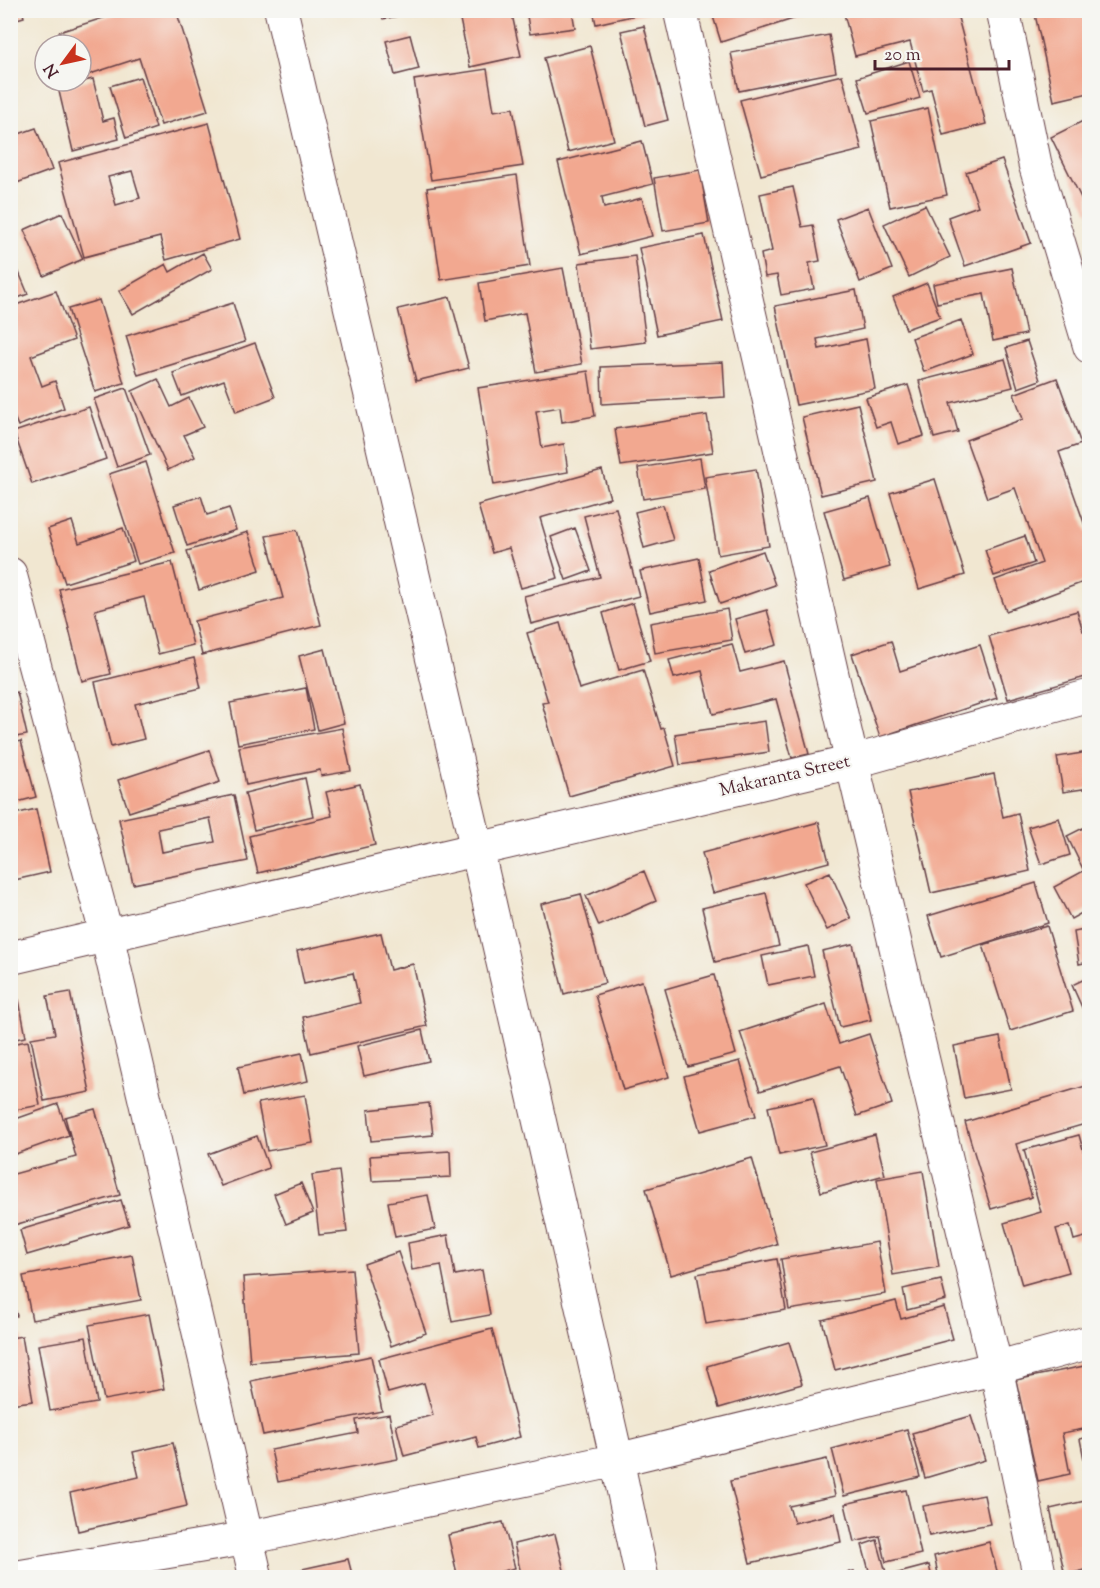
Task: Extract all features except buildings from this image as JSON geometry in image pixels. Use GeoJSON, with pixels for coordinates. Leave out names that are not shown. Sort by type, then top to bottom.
{"type":"FeatureCollection","features":[{"type":"Feature","properties":{"kind":"street"},"geometry":{"type":"LineString","coordinates":[[281,10],[477,849],[642,1578]]}},
{"type":"Feature","properties":{"kind":"street"},"geometry":{"type":"LineString","coordinates":[[680,10],[852,762],[996,1368],[1040,1578]]}},
{"type":"Feature","properties":{"kind":"street"},"geometry":{"type":"LineString","coordinates":[[1003,10],[1035,164],[1089,347]]}},
{"type":"Feature","properties":{"kind":"street"},"geometry":{"type":"LineString","coordinates":[[10,574],[108,936],[256,1578]]}},
{"type":"Feature","properties":{"kind":"street","name":"Makaranta Street"},"geometry":{"type":"LineString","coordinates":[[10,958],[852,762],[1089,696]]}},
{"type":"Feature","properties":{"kind":"street"},"geometry":{"type":"LineString","coordinates":[[12,1578],[248,1538],[617,1460],[996,1368],[1089,1342]]}}]}
